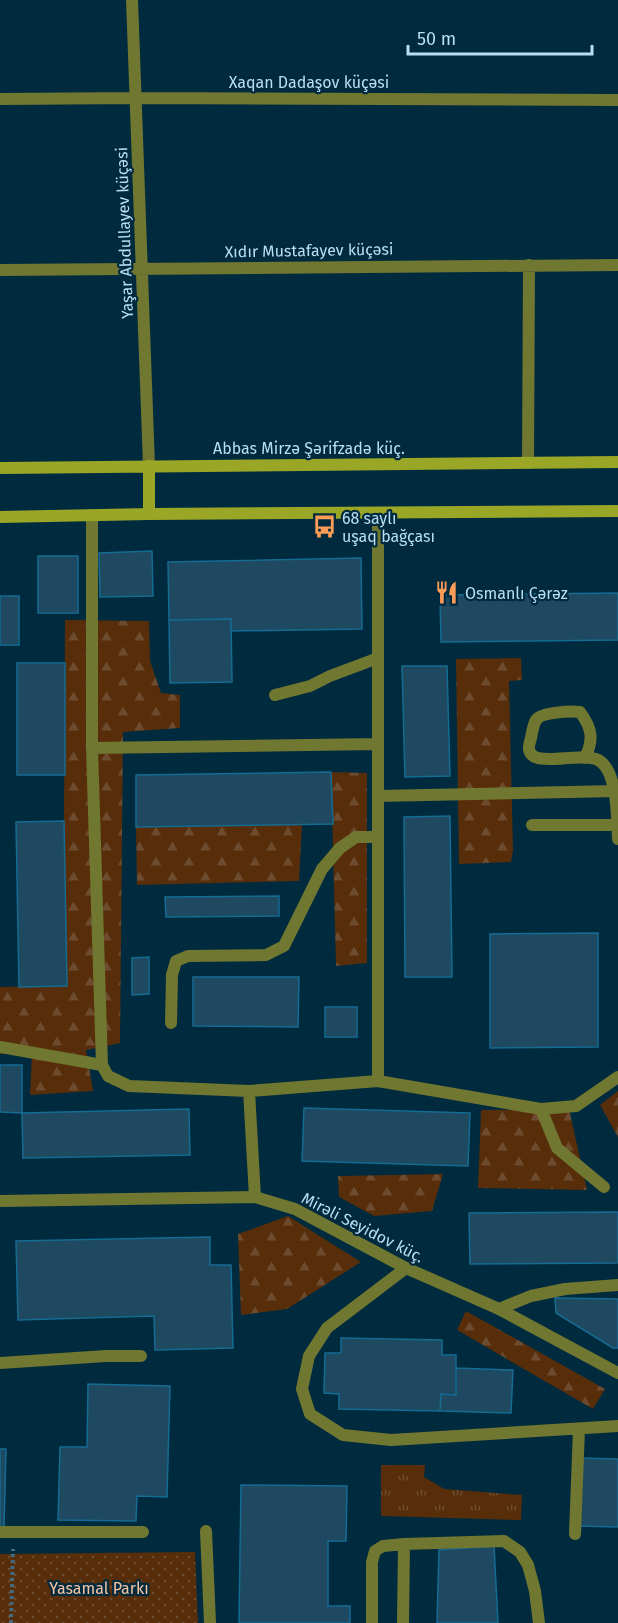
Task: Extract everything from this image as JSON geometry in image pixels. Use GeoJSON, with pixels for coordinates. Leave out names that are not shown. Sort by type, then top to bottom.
{"type":"FeatureCollection","features":[{"type":"Feature","properties":{"kind":"main road","name":"Abbas Mirzə Şərifzadə küç."},"geometry":{"type":"LineString","coordinates":[[0,468],[618,462]]}},
{"type":"Feature","properties":{"kind":"main road"},"geometry":{"type":"LineString","coordinates":[[148,465],[149,514]]}},
{"type":"Feature","properties":{"kind":"main road"},"geometry":{"type":"LineString","coordinates":[[0,517],[618,511]]}},
{"type":"Feature","properties":{"kind":"street","name":"Yaşar Abdullayev küçəsi"},"geometry":{"type":"LineString","coordinates":[[132,0],[148,465]]}},
{"type":"Feature","properties":{"kind":"street","name":"Xaqan Dadaşov küçəsi"},"geometry":{"type":"LineString","coordinates":[[0,99],[618,100]]}},
{"type":"Feature","properties":{"kind":"street"},"geometry":{"type":"LineString","coordinates":[[528,463],[529,265]]}},
{"type":"Feature","properties":{"kind":"street","name":"Xıdır Mustafayev küçəsi"},"geometry":{"type":"LineString","coordinates":[[0,270],[618,265]]}},
{"type":"Feature","properties":{"kind":"street"},"geometry":{"type":"LineString","coordinates":[[378,513],[378,1081]]}},
{"type":"Feature","properties":{"kind":"street"},"geometry":{"type":"LineString","coordinates":[[92,515],[92,748],[102,1065],[108,1076],[129,1086],[249,1091],[378,1081],[541,1109],[576,1106],[618,1077]]}},
{"type":"Feature","properties":{"kind":"street"},"geometry":{"type":"LineString","coordinates":[[275,695],[310,686],[378,658]]}},
{"type":"Feature","properties":{"kind":"street"},"geometry":{"type":"LineString","coordinates":[[585,758],[590,748],[591,738],[589,724],[580,712],[565,711],[539,717],[529,747],[530,753],[536,758],[596,759],[604,763],[611,773],[616,791],[618,839]]}},
{"type":"Feature","properties":{"kind":"street"},"geometry":{"type":"LineString","coordinates":[[92,748],[378,744]]}},
{"type":"Feature","properties":{"kind":"street"},"geometry":{"type":"LineString","coordinates":[[378,796],[616,791]]}},
{"type":"Feature","properties":{"kind":"street"},"geometry":{"type":"LineString","coordinates":[[532,825],[617,825]]}},
{"type":"Feature","properties":{"kind":"street"},"geometry":{"type":"LineString","coordinates":[[171,1023],[172,975],[176,961],[189,956],[266,955],[284,946],[322,869],[340,848],[356,837],[378,837]]}},
{"type":"Feature","properties":{"kind":"street"},"geometry":{"type":"LineString","coordinates":[[0,1047],[102,1065]]}},
{"type":"Feature","properties":{"kind":"street"},"geometry":{"type":"LineString","coordinates":[[249,1091],[255,1197]]}},
{"type":"Feature","properties":{"kind":"street"},"geometry":{"type":"LineString","coordinates":[[541,1109],[557,1148],[604,1187]]}},
{"type":"Feature","properties":{"kind":"street","name":"Mirəli Seyidov küç."},"geometry":{"type":"LineString","coordinates":[[0,1201],[255,1197],[295,1209],[406,1268],[499,1310],[618,1373]]}},
{"type":"Feature","properties":{"kind":"street"},"geometry":{"type":"LineString","coordinates":[[406,1268],[327,1328],[309,1356],[302,1389],[310,1414],[343,1435],[391,1440],[618,1426]]}},
{"type":"Feature","properties":{"kind":"street"},"geometry":{"type":"LineString","coordinates":[[499,1310],[531,1296],[565,1289],[618,1285]]}},
{"type":"Feature","properties":{"kind":"street"},"geometry":{"type":"LineString","coordinates":[[0,1363],[141,1356]]}},
{"type":"Feature","properties":{"kind":"street"},"geometry":{"type":"LineString","coordinates":[[575,1534],[579,1429]]}},
{"type":"Feature","properties":{"kind":"street"},"geometry":{"type":"LineString","coordinates":[[206,1531],[210,1623]]}},
{"type":"Feature","properties":{"kind":"street"},"geometry":{"type":"LineString","coordinates":[[0,1532],[143,1532]]}},
{"type":"Feature","properties":{"kind":"street"},"geometry":{"type":"LineString","coordinates":[[372,1623],[372,1562],[375,1551],[383,1546],[504,1541],[520,1552],[528,1565],[536,1591],[539,1623]]}},
{"type":"Feature","properties":{"kind":"street"},"geometry":{"type":"LineString","coordinates":[[403,1623],[404,1544]]}},
{"type":"Feature","properties":{"kind":"path"},"geometry":{"type":"LineString","coordinates":[[11,1623],[13,1531]]}},
{"type":"Feature","properties":{"kind":"green space"},"geometry":{"type":"Polygon","coordinates":[[[65,620],[149,621],[150,661],[161,693],[180,695],[180,728],[123,732],[120,1043],[86,1050],[93,1091],[30,1095],[32,1054],[0,1054],[0,987],[67,986],[64,821],[65,620]]]}},
{"type":"Feature","properties":{"kind":"green space"},"geometry":{"type":"Polygon","coordinates":[[[521,658],[522,680],[509,681],[513,850],[511,862],[459,864],[456,659],[521,658]]]}},
{"type":"Feature","properties":{"kind":"green space"},"geometry":{"type":"Polygon","coordinates":[[[331,772],[367,773],[367,963],[336,966],[331,772]]]}},
{"type":"Feature","properties":{"kind":"green space"},"geometry":{"type":"Polygon","coordinates":[[[302,824],[299,881],[137,885],[136,827],[302,824]]]}},
{"type":"Feature","properties":{"kind":"green space"},"geometry":{"type":"Polygon","coordinates":[[[618,1091],[618,1137],[600,1105],[618,1091]]]}},
{"type":"Feature","properties":{"kind":"green space"},"geometry":{"type":"Polygon","coordinates":[[[569,1109],[587,1190],[478,1188],[481,1110],[569,1109]]]}},
{"type":"Feature","properties":{"kind":"green space"},"geometry":{"type":"Polygon","coordinates":[[[443,1174],[432,1211],[374,1216],[339,1197],[338,1176],[443,1174]]]}},
{"type":"Feature","properties":{"kind":"green space"},"geometry":{"type":"Polygon","coordinates":[[[288,1216],[361,1262],[287,1309],[241,1315],[238,1234],[288,1216]]]}},
{"type":"Feature","properties":{"kind":"green space"},"geometry":{"type":"Polygon","coordinates":[[[466,1311],[605,1389],[593,1409],[457,1330],[466,1311]]]}},
{"type":"Feature","properties":{"kind":"green space"},"geometry":{"type":"Polygon","coordinates":[[[381,1465],[425,1465],[424,1477],[444,1489],[522,1495],[521,1520],[381,1516],[381,1465]]]}},
{"type":"Feature","properties":{"kind":"green space","name":"Yasamal Parkı"},"geometry":{"type":"Polygon","coordinates":[[[195,1552],[198,1623],[0,1623],[0,1554],[195,1552]]]}},
{"type":"Feature","properties":{"kind":"building"},"geometry":{"type":"Polygon","coordinates":[[[152,551],[153,596],[100,597],[99,553],[152,551]]]}},
{"type":"Feature","properties":{"kind":"building"},"geometry":{"type":"Polygon","coordinates":[[[38,556],[78,556],[78,613],[38,613],[38,556]]]}},
{"type":"Feature","properties":{"kind":"building"},"geometry":{"type":"Polygon","coordinates":[[[361,558],[362,629],[231,631],[231,619],[169,620],[168,562],[361,558]]]}},
{"type":"Feature","properties":{"kind":"building"},"geometry":{"type":"Polygon","coordinates":[[[618,593],[618,640],[441,642],[440,595],[618,593]]]}},
{"type":"Feature","properties":{"kind":"building"},"geometry":{"type":"Polygon","coordinates":[[[0,596],[19,596],[19,645],[0,645],[0,596]]]}},
{"type":"Feature","properties":{"kind":"building"},"geometry":{"type":"Polygon","coordinates":[[[231,619],[232,682],[170,683],[169,620],[231,619]]]}},
{"type":"Feature","properties":{"kind":"building"},"geometry":{"type":"Polygon","coordinates":[[[17,663],[65,663],[65,775],[17,775],[17,663]]]}},
{"type":"Feature","properties":{"kind":"building"},"geometry":{"type":"Polygon","coordinates":[[[402,666],[447,666],[450,776],[405,777],[402,666]]]}},
{"type":"Feature","properties":{"kind":"building"},"geometry":{"type":"Polygon","coordinates":[[[331,772],[333,824],[136,827],[136,775],[331,772]]]}},
{"type":"Feature","properties":{"kind":"building"},"geometry":{"type":"Polygon","coordinates":[[[450,816],[452,977],[405,977],[404,817],[450,816]]]}},
{"type":"Feature","properties":{"kind":"building"},"geometry":{"type":"Polygon","coordinates":[[[64,821],[67,986],[19,987],[16,822],[64,821]]]}},
{"type":"Feature","properties":{"kind":"building"},"geometry":{"type":"Polygon","coordinates":[[[279,896],[279,916],[166,917],[165,897],[279,896]]]}},
{"type":"Feature","properties":{"kind":"building"},"geometry":{"type":"Polygon","coordinates":[[[598,933],[598,1047],[490,1048],[490,934],[598,933]]]}},
{"type":"Feature","properties":{"kind":"building"},"geometry":{"type":"Polygon","coordinates":[[[149,957],[149,994],[132,995],[132,958],[149,957]]]}},
{"type":"Feature","properties":{"kind":"building"},"geometry":{"type":"Polygon","coordinates":[[[193,977],[299,977],[298,1027],[193,1026],[193,977]]]}},
{"type":"Feature","properties":{"kind":"building"},"geometry":{"type":"Polygon","coordinates":[[[325,1007],[357,1007],[357,1037],[325,1037],[325,1007]]]}},
{"type":"Feature","properties":{"kind":"building"},"geometry":{"type":"Polygon","coordinates":[[[0,1065],[22,1065],[22,1113],[0,1112],[0,1065]]]}},
{"type":"Feature","properties":{"kind":"building"},"geometry":{"type":"Polygon","coordinates":[[[304,1108],[470,1113],[468,1166],[302,1161],[304,1108]]]}},
{"type":"Feature","properties":{"kind":"building"},"geometry":{"type":"Polygon","coordinates":[[[189,1109],[190,1155],[23,1158],[22,1113],[189,1109]]]}},
{"type":"Feature","properties":{"kind":"building"},"geometry":{"type":"Polygon","coordinates":[[[618,1212],[618,1263],[470,1264],[469,1213],[618,1212]]]}},
{"type":"Feature","properties":{"kind":"building"},"geometry":{"type":"Polygon","coordinates":[[[210,1237],[210,1265],[231,1265],[233,1348],[155,1350],[154,1316],[18,1320],[16,1241],[210,1237]]]}},
{"type":"Feature","properties":{"kind":"building"},"geometry":{"type":"Polygon","coordinates":[[[555,1298],[618,1299],[618,1348],[613,1348],[556,1313],[555,1298]]]}},
{"type":"Feature","properties":{"kind":"building"},"geometry":{"type":"Polygon","coordinates":[[[341,1338],[442,1340],[442,1355],[456,1355],[456,1395],[441,1394],[440,1411],[339,1409],[339,1394],[324,1393],[325,1353],[341,1353],[341,1338]]]}},
{"type":"Feature","properties":{"kind":"building"},"geometry":{"type":"Polygon","coordinates":[[[456,1368],[513,1370],[511,1413],[440,1411],[441,1394],[456,1395],[456,1368]]]}},
{"type":"Feature","properties":{"kind":"building"},"geometry":{"type":"Polygon","coordinates":[[[88,1384],[170,1386],[167,1497],[137,1496],[136,1521],[58,1520],[60,1447],[87,1447],[88,1384]]]}},
{"type":"Feature","properties":{"kind":"building"},"geometry":{"type":"Polygon","coordinates":[[[0,1449],[6,1449],[4,1527],[0,1527],[0,1449]]]}},
{"type":"Feature","properties":{"kind":"building"},"geometry":{"type":"Polygon","coordinates":[[[578,1458],[618,1459],[618,1527],[578,1526],[578,1458]]]}},
{"type":"Feature","properties":{"kind":"building"},"geometry":{"type":"Polygon","coordinates":[[[241,1485],[347,1486],[346,1541],[328,1541],[328,1606],[350,1606],[350,1623],[239,1623],[241,1485]]]}},
{"type":"Feature","properties":{"kind":"building"},"geometry":{"type":"Polygon","coordinates":[[[494,1546],[498,1623],[437,1623],[439,1550],[494,1546]]]}},
{"type":"Feature","properties":{"kind":"place","name":"68 saylı uşaq bağçası"},"geometry":{"type":"Point","coordinates":[324,527]}},
{"type":"Feature","properties":{"kind":"place","name":"Osmanlı Çərəz"},"geometry":{"type":"Point","coordinates":[447,593]}}]}
